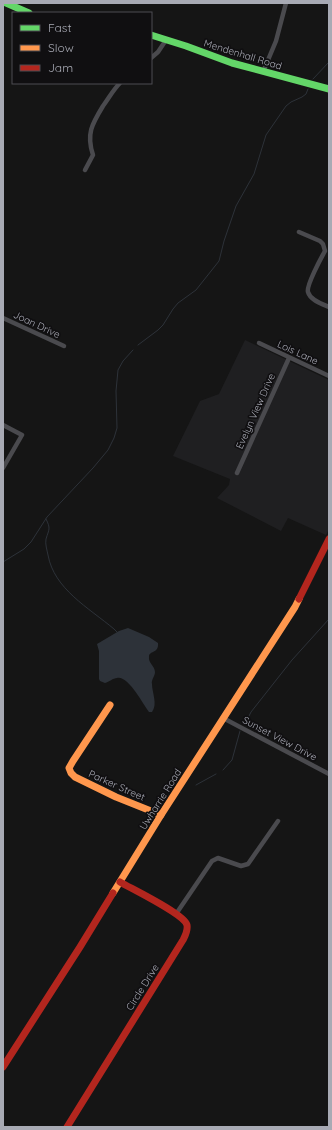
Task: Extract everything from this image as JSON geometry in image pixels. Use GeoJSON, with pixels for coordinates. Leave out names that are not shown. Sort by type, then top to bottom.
{"type":"FeatureCollection","features":[{"type":"Feature","properties":{"kind":"street"},"geometry":{"type":"LineString","coordinates":[[6,3],[27,12]]}},
{"type":"Feature","properties":{"kind":"street"},"geometry":{"type":"LineString","coordinates":[[263,72],[276,42],[286,3]]}},
{"type":"Feature","properties":{"kind":"street","name":"Mendenhall Road"},"geometry":{"type":"LineString","coordinates":[[152,35],[232,63],[329,89]]}},
{"type":"Feature","properties":{"kind":"street"},"geometry":{"type":"LineString","coordinates":[[152,57],[158,52],[166,40]]}},
{"type":"Feature","properties":{"kind":"street"},"geometry":{"type":"LineString","coordinates":[[85,170],[93,156],[90,145],[93,123],[111,94],[119,84]]}},
{"type":"Feature","properties":{"kind":"street"},"geometry":{"type":"LineString","coordinates":[[299,232],[320,241],[323,244],[324,250],[310,281],[308,292],[312,298],[329,307]]}},
{"type":"Feature","properties":{"kind":"street","name":"Joan Drive"},"geometry":{"type":"LineString","coordinates":[[3,318],[64,346]]}},
{"type":"Feature","properties":{"kind":"street","name":"Lois Lane"},"geometry":{"type":"LineString","coordinates":[[260,343],[329,376]]}},
{"type":"Feature","properties":{"kind":"street","name":"Evelyn View Drive"},"geometry":{"type":"LineString","coordinates":[[237,473],[289,358]]}},
{"type":"Feature","properties":{"kind":"street"},"geometry":{"type":"LineString","coordinates":[[3,425],[22,435],[3,468]]}},
{"type":"Feature","properties":{"kind":"street","name":"Uwharrie Road"},"geometry":{"type":"LineString","coordinates":[[3,1067],[161,815],[295,607],[329,539]]}},
{"type":"Feature","properties":{"kind":"street","name":"Parker Street"},"geometry":{"type":"LineString","coordinates":[[110,705],[69,768],[71,773],[75,777],[116,797],[161,815]]}},
{"type":"Feature","properties":{"kind":"street","name":"Sunset View Drive"},"geometry":{"type":"LineString","coordinates":[[223,718],[329,774]]}},
{"type":"Feature","properties":{"kind":"street"},"geometry":{"type":"LineString","coordinates":[[176,914],[212,861],[218,858],[241,866],[248,864],[278,821]]}},
{"type":"Feature","properties":{"kind":"street","name":"Circle Drive"},"geometry":{"type":"LineString","coordinates":[[66,1127],[186,935],[188,929],[185,921],[176,914],[120,882]]}},
{"type":"Feature","properties":{"kind":"shaded area"},"geometry":{"type":"Polygon","coordinates":[[[245,340],[329,380],[329,529],[326,535],[288,518],[281,531],[217,498],[229,485],[230,479],[173,456],[200,401],[219,394],[245,340]]]}},
{"type":"Feature","properties":{"kind":"shaded area"},"geometry":{"type":"Polygon","coordinates":[[[128,628],[149,637],[158,643],[157,649],[149,655],[155,672],[152,687],[155,706],[152,712],[149,712],[135,691],[126,681],[121,678],[117,678],[105,683],[99,679],[99,651],[97,644],[119,631],[128,628]]]}},
{"type":"Feature","properties":{"kind":"waterway"},"geometry":{"type":"LineString","coordinates":[[313,79],[329,62]]}},
{"type":"Feature","properties":{"kind":"waterway"},"geometry":{"type":"LineString","coordinates":[[138,345],[163,325],[178,303],[196,290],[219,261],[236,206],[254,174],[266,135],[286,106],[306,94],[308,89]]}},
{"type":"Feature","properties":{"kind":"waterway"},"geometry":{"type":"LineString","coordinates":[[3,562],[24,549],[31,542],[47,517],[108,450],[117,428],[116,391],[118,370],[123,361],[133,350]]}},
{"type":"Feature","properties":{"kind":"waterway"},"geometry":{"type":"LineString","coordinates":[[46,519],[49,525],[46,547],[57,578],[74,597],[118,633]]}},
{"type":"Feature","properties":{"kind":"waterway"},"geometry":{"type":"LineString","coordinates":[[245,724],[251,712],[292,660],[329,619]]}},
{"type":"Feature","properties":{"kind":"waterway"},"geometry":{"type":"LineString","coordinates":[[223,770],[232,760],[240,731]]}},
{"type":"Feature","properties":{"kind":"waterway"},"geometry":{"type":"LineString","coordinates":[[196,785],[216,774]]}},
{"type":"Feature","properties":{"kind":"traffic: fast"},"geometry":{"type":"LineString","coordinates":[[6,3],[27,12]]}},
{"type":"Feature","properties":{"kind":"traffic: fast"},"geometry":{"type":"LineString","coordinates":[[152,35],[232,63],[329,89]]}},
{"type":"Feature","properties":{"kind":"traffic: slow"},"geometry":{"type":"LineString","coordinates":[[113,893],[299,599]]}},
{"type":"Feature","properties":{"kind":"traffic: slow"},"geometry":{"type":"LineString","coordinates":[[110,705],[73,761],[69,768],[71,773],[75,777],[116,797],[161,815]]}},
{"type":"Feature","properties":{"kind":"traffic: jam"},"geometry":{"type":"LineString","coordinates":[[299,599],[329,539]]}},
{"type":"Feature","properties":{"kind":"traffic: jam"},"geometry":{"type":"LineString","coordinates":[[67,1127],[183,940],[187,931],[187,925],[184,920],[168,908],[120,882]]}},
{"type":"Feature","properties":{"kind":"traffic: jam"},"geometry":{"type":"LineString","coordinates":[[3,1067],[113,893]]}}]}
